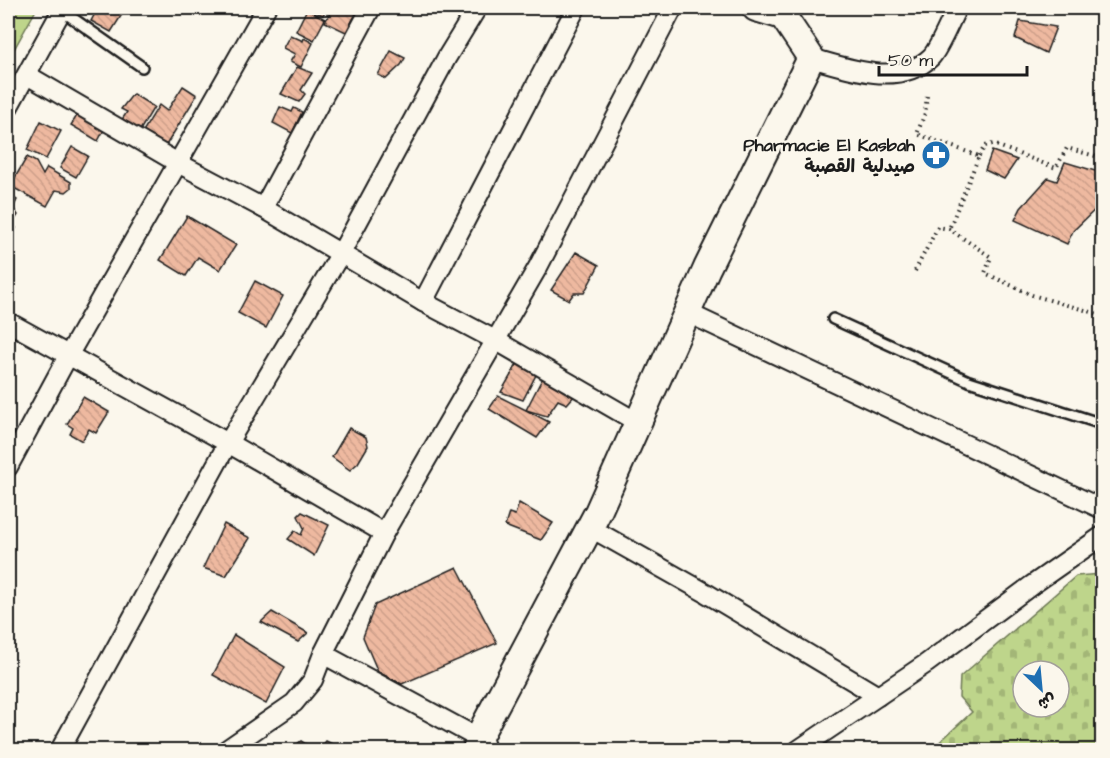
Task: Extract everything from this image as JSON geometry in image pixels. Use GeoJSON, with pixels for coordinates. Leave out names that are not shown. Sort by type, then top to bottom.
{"type":"FeatureCollection","features":[{"type":"Feature","properties":{"kind":"main road"},"geometry":{"type":"LineString","coordinates":[[477,746],[598,512],[707,268],[811,58],[785,12],[756,8]]}},
{"type":"Feature","properties":{"kind":"street"},"geometry":{"type":"LineString","coordinates":[[8,467],[68,356],[266,8]]}},
{"type":"Feature","properties":{"kind":"street"},"geometry":{"type":"LineString","coordinates":[[263,208],[370,8]]}},
{"type":"Feature","properties":{"kind":"street"},"geometry":{"type":"LineString","coordinates":[[60,750],[228,443],[341,253],[447,57],[477,8]]}},
{"type":"Feature","properties":{"kind":"street"},"geometry":{"type":"LineString","coordinates":[[423,302],[576,8]]}},
{"type":"Feature","properties":{"kind":"street"},"geometry":{"type":"LineString","coordinates":[[226,750],[294,703],[313,680],[323,654],[384,533],[538,267],[673,8]]}},
{"type":"Feature","properties":{"kind":"street"},"geometry":{"type":"LineString","coordinates":[[811,58],[861,72],[892,73],[912,69],[932,56],[955,8]]}},
{"type":"Feature","properties":{"kind":"street"},"geometry":{"type":"LineString","coordinates":[[8,108],[62,9]]}},
{"type":"Feature","properties":{"kind":"street"},"geometry":{"type":"LineString","coordinates":[[27,75],[178,163],[263,208],[423,302],[495,340],[637,422]]}},
{"type":"Feature","properties":{"kind":"street"},"geometry":{"type":"LineString","coordinates":[[688,313],[1102,509]]}},
{"type":"Feature","properties":{"kind":"street"},"geometry":{"type":"LineString","coordinates":[[8,322],[228,443],[384,533]]}},
{"type":"Feature","properties":{"kind":"street"},"geometry":{"type":"LineString","coordinates":[[589,527],[706,593],[878,696]]}},
{"type":"Feature","properties":{"kind":"street"},"geometry":{"type":"LineString","coordinates":[[798,750],[927,663],[1102,536]]}},
{"type":"Feature","properties":{"kind":"street"},"geometry":{"type":"LineString","coordinates":[[323,654],[477,746]]}},
{"type":"Feature","properties":{"kind":"lane"},"geometry":{"type":"LineString","coordinates":[[62,9],[142,67]]}},
{"type":"Feature","properties":{"kind":"lane"},"geometry":{"type":"LineString","coordinates":[[832,320],[969,381],[1102,424]]}},
{"type":"Feature","properties":{"kind":"path"},"geometry":{"type":"LineString","coordinates":[[927,96],[925,113],[917,134],[979,156]]}},
{"type":"Feature","properties":{"kind":"path"},"geometry":{"type":"LineString","coordinates":[[949,229],[979,156],[986,146],[993,144],[1056,168],[1066,148],[1102,158]]}},
{"type":"Feature","properties":{"kind":"path"},"geometry":{"type":"LineString","coordinates":[[915,271],[938,227],[949,229],[991,257],[985,273],[1032,295],[1102,315]]}},
{"type":"Feature","properties":{"kind":"green space"},"geometry":{"type":"Polygon","coordinates":[[[8,8],[37,8],[8,60],[8,8]]]}},
{"type":"Feature","properties":{"kind":"green space"},"geometry":{"type":"Polygon","coordinates":[[[1102,574],[1102,750],[931,750],[972,712],[959,697],[960,677],[1076,576],[1102,574]]]}},
{"type":"Feature","properties":{"kind":"building"},"geometry":{"type":"Polygon","coordinates":[[[98,8],[126,8],[111,32],[91,21],[98,8]]]}},
{"type":"Feature","properties":{"kind":"building"},"geometry":{"type":"Polygon","coordinates":[[[306,8],[327,8],[323,15],[306,8]]]}},
{"type":"Feature","properties":{"kind":"building"},"geometry":{"type":"Polygon","coordinates":[[[333,8],[359,8],[346,32],[325,22],[333,8]]]}},
{"type":"Feature","properties":{"kind":"building"},"geometry":{"type":"Polygon","coordinates":[[[307,9],[325,19],[314,40],[296,31],[307,9]]]}},
{"type":"Feature","properties":{"kind":"building"},"geometry":{"type":"Polygon","coordinates":[[[1020,21],[1056,27],[1046,53],[1015,38],[1020,21]]]}},
{"type":"Feature","properties":{"kind":"building"},"geometry":{"type":"Polygon","coordinates":[[[290,35],[313,43],[301,67],[290,62],[295,54],[283,48],[290,35]]]}},
{"type":"Feature","properties":{"kind":"building"},"geometry":{"type":"Polygon","coordinates":[[[391,51],[405,58],[386,79],[378,75],[391,51]]]}},
{"type":"Feature","properties":{"kind":"building"},"geometry":{"type":"Polygon","coordinates":[[[297,67],[312,73],[301,90],[305,94],[299,102],[281,94],[297,67]]]}},
{"type":"Feature","properties":{"kind":"building"},"geometry":{"type":"Polygon","coordinates":[[[183,86],[197,95],[165,147],[142,133],[159,105],[167,111],[183,86]]]}},
{"type":"Feature","properties":{"kind":"building"},"geometry":{"type":"Polygon","coordinates":[[[133,94],[154,107],[139,132],[121,121],[127,112],[121,109],[133,94]]]}},
{"type":"Feature","properties":{"kind":"building"},"geometry":{"type":"Polygon","coordinates":[[[280,107],[292,112],[294,108],[302,112],[292,133],[273,123],[280,107]]]}},
{"type":"Feature","properties":{"kind":"building"},"geometry":{"type":"Polygon","coordinates":[[[80,111],[105,128],[98,141],[71,125],[80,111]]]}},
{"type":"Feature","properties":{"kind":"building"},"geometry":{"type":"Polygon","coordinates":[[[41,121],[61,131],[46,159],[27,150],[41,121]]]}},
{"type":"Feature","properties":{"kind":"building"},"geometry":{"type":"Polygon","coordinates":[[[72,147],[88,156],[76,177],[60,168],[72,147]]]}},
{"type":"Feature","properties":{"kind":"building"},"geometry":{"type":"Polygon","coordinates":[[[992,151],[1017,160],[1004,179],[985,170],[992,151]]]}},
{"type":"Feature","properties":{"kind":"building"},"geometry":{"type":"Polygon","coordinates":[[[27,157],[36,162],[43,175],[47,168],[71,182],[71,188],[66,192],[56,190],[47,206],[10,186],[27,157]]]}},
{"type":"Feature","properties":{"kind":"building"},"geometry":{"type":"Polygon","coordinates":[[[1065,162],[1102,173],[1102,203],[1073,231],[1067,244],[1015,220],[1021,208],[1048,178],[1057,181],[1065,162]]]}},
{"type":"Feature","properties":{"kind":"building"},"geometry":{"type":"Polygon","coordinates":[[[8,194],[17,200],[13,208],[18,215],[12,224],[16,228],[8,244],[8,194]]]}},
{"type":"Feature","properties":{"kind":"building"},"geometry":{"type":"Polygon","coordinates":[[[187,216],[236,245],[220,270],[198,257],[186,276],[160,260],[187,216]]]}},
{"type":"Feature","properties":{"kind":"building"},"geometry":{"type":"Polygon","coordinates":[[[576,252],[599,265],[584,293],[574,293],[569,300],[551,290],[576,252]]]}},
{"type":"Feature","properties":{"kind":"building"},"geometry":{"type":"Polygon","coordinates":[[[255,281],[283,296],[266,328],[238,313],[255,281]]]}},
{"type":"Feature","properties":{"kind":"building"},"geometry":{"type":"Polygon","coordinates":[[[519,361],[537,373],[523,400],[501,392],[519,361]]]}},
{"type":"Feature","properties":{"kind":"building"},"geometry":{"type":"Polygon","coordinates":[[[544,375],[576,394],[567,404],[558,400],[547,416],[526,410],[544,375]]]}},
{"type":"Feature","properties":{"kind":"building"},"geometry":{"type":"Polygon","coordinates":[[[498,396],[549,422],[537,438],[489,409],[498,396]]]}},
{"type":"Feature","properties":{"kind":"building"},"geometry":{"type":"Polygon","coordinates":[[[83,397],[109,412],[96,433],[89,429],[82,441],[70,434],[73,428],[67,424],[83,397]]]}},
{"type":"Feature","properties":{"kind":"building"},"geometry":{"type":"Polygon","coordinates":[[[349,428],[366,437],[368,446],[358,463],[350,470],[332,457],[349,428]]]}},
{"type":"Feature","properties":{"kind":"building"},"geometry":{"type":"Polygon","coordinates":[[[519,503],[553,523],[541,540],[505,526],[509,513],[515,515],[519,503]]]}},
{"type":"Feature","properties":{"kind":"building"},"geometry":{"type":"Polygon","coordinates":[[[302,512],[329,525],[314,556],[288,539],[295,531],[301,535],[304,528],[298,516],[302,512]]]}},
{"type":"Feature","properties":{"kind":"building"},"geometry":{"type":"Polygon","coordinates":[[[224,524],[250,538],[226,576],[203,568],[224,524]]]}},
{"type":"Feature","properties":{"kind":"building"},"geometry":{"type":"Polygon","coordinates":[[[457,567],[497,643],[402,684],[378,672],[363,637],[375,605],[457,567]]]}},
{"type":"Feature","properties":{"kind":"building"},"geometry":{"type":"Polygon","coordinates":[[[272,612],[308,633],[298,642],[261,622],[272,612]]]}},
{"type":"Feature","properties":{"kind":"building"},"geometry":{"type":"Polygon","coordinates":[[[234,635],[285,667],[266,704],[213,675],[234,635]]]}},
{"type":"Feature","properties":{"kind":"building"},"geometry":{"type":"Polygon","coordinates":[[[301,741],[315,750],[294,750],[292,748],[301,741]]]}},
{"type":"Feature","properties":{"kind":"building"},"geometry":{"type":"Polygon","coordinates":[[[326,741],[344,750],[319,750],[326,741]]]}},
{"type":"Feature","properties":{"kind":"place","name":"Pharmacie El Kasbah صيدلية القصبة"},"geometry":{"type":"Point","coordinates":[936,155]}}]}
